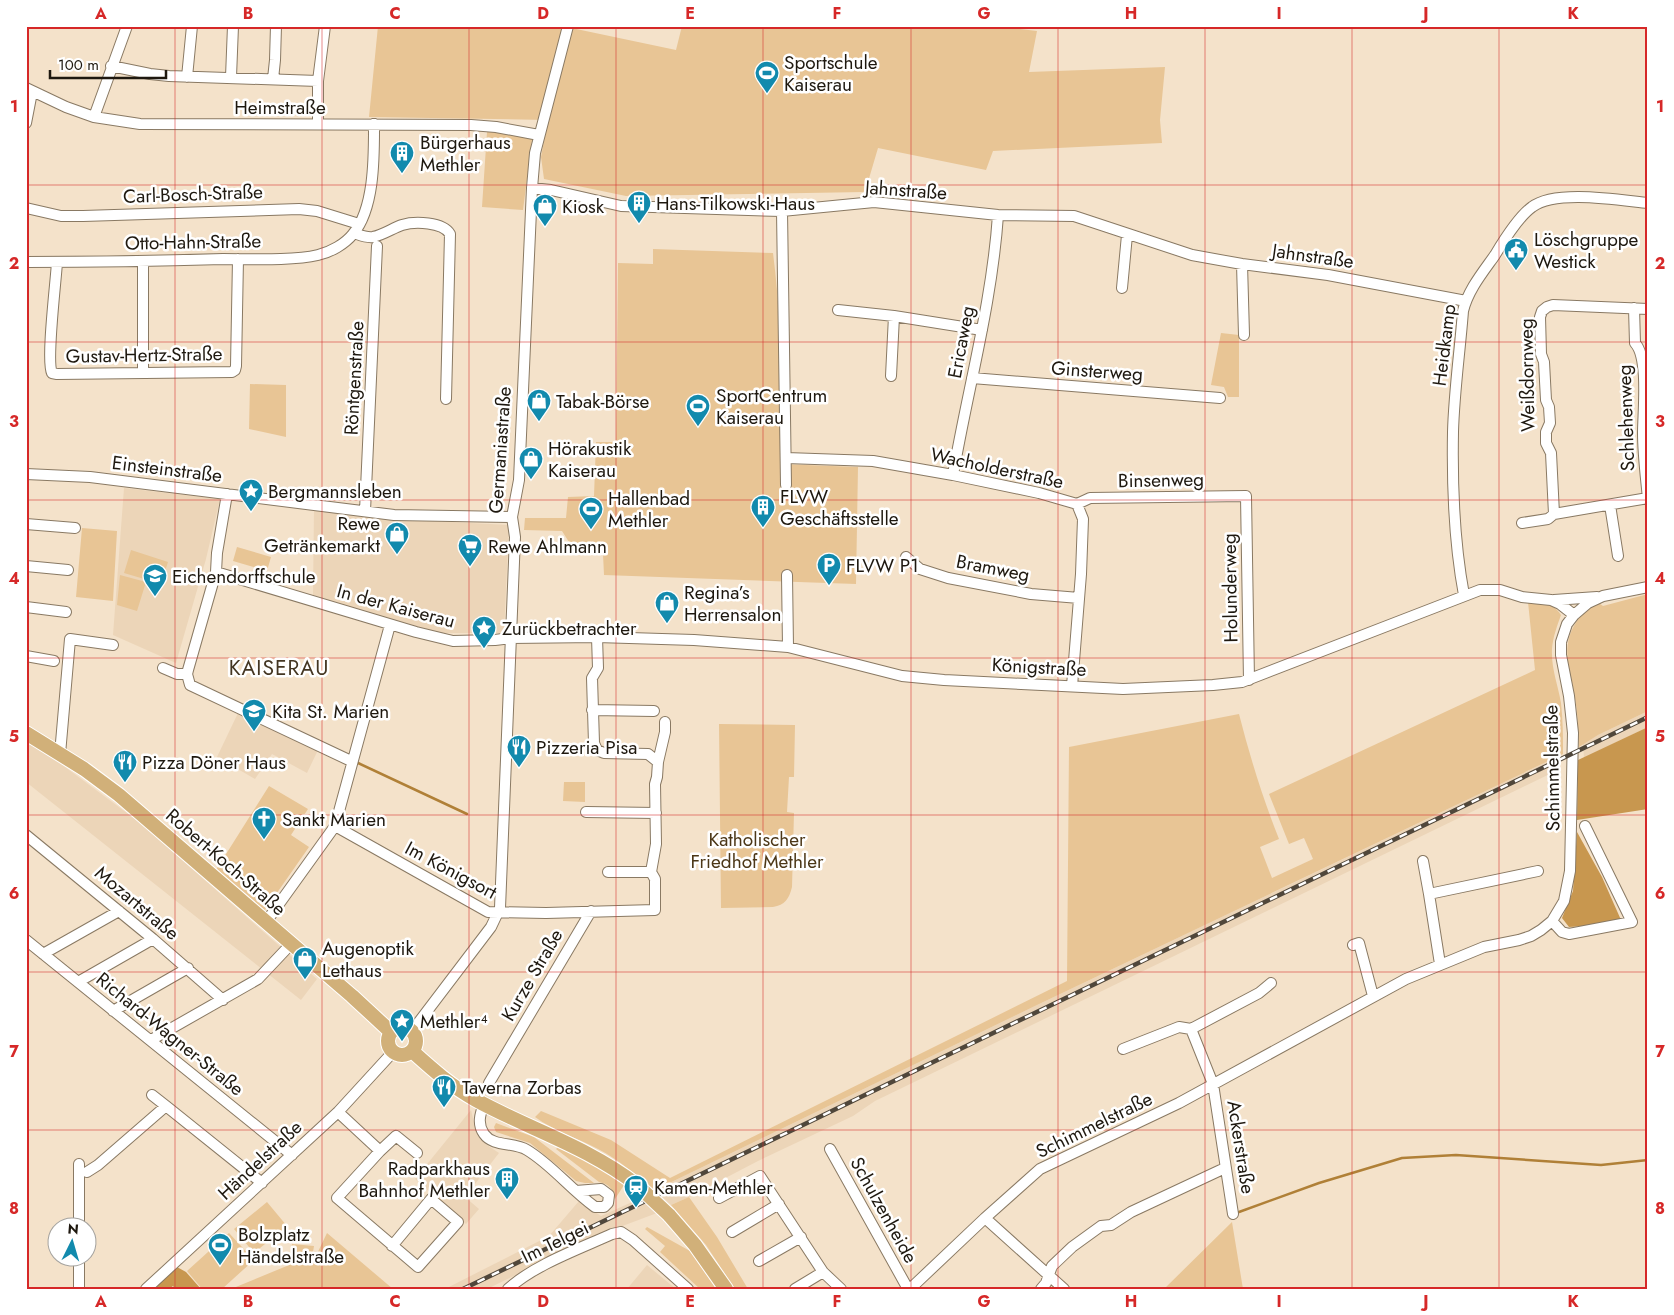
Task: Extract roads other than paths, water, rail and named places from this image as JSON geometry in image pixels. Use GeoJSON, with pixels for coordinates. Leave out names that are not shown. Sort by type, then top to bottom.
{"type":"FeatureCollection","features":[{"type":"Feature","properties":{"kind":"main road","name":"Robert-Koch-Straße"},"geometry":{"type":"LineString","coordinates":[[26,733],[119,795],[391,1032]]}},
{"type":"Feature","properties":{"kind":"main road"},"geometry":{"type":"LineString","coordinates":[[404,1027],[412,1032],[416,1039],[415,1048],[401,1055],[393,1052],[388,1045],[391,1032],[394,1029],[404,1027]]}},
{"type":"Feature","properties":{"kind":"main road"},"geometry":{"type":"LineString","coordinates":[[412,1051],[453,1085],[484,1104],[605,1162],[637,1185],[669,1215],[695,1245],[726,1289]]}},
{"type":"Feature","properties":{"kind":"street"},"geometry":{"type":"LineString","coordinates":[[94,116],[127,26]]}},
{"type":"Feature","properties":{"kind":"street"},"geometry":{"type":"LineString","coordinates":[[187,77],[192,26]]}},
{"type":"Feature","properties":{"kind":"street"},"geometry":{"type":"LineString","coordinates":[[230,77],[233,26]]}},
{"type":"Feature","properties":{"kind":"street"},"geometry":{"type":"LineString","coordinates":[[273,79],[276,60],[276,26]]}},
{"type":"Feature","properties":{"kind":"street"},"geometry":{"type":"LineString","coordinates":[[318,124],[318,81],[325,26]]}},
{"type":"Feature","properties":{"kind":"street","name":"Germaniastraße"},"geometry":{"type":"LineString","coordinates":[[412,1032],[468,958],[499,913],[514,537],[512,517],[516,500],[520,455],[532,188],[535,152],[568,26]]}},
{"type":"Feature","properties":{"kind":"street"},"geometry":{"type":"LineString","coordinates":[[111,66],[150,74],[187,77],[318,81]]}},
{"type":"Feature","properties":{"kind":"street"},"geometry":{"type":"LineString","coordinates":[[26,123],[29,90]]}},
{"type":"Feature","properties":{"kind":"street","name":"Heimstraße"},"geometry":{"type":"LineString","coordinates":[[29,90],[94,116],[115,121],[166,125],[374,124],[496,126],[540,134]]}},
{"type":"Feature","properties":{"kind":"street"},"geometry":{"type":"LineString","coordinates":[[374,124],[372,185],[364,213],[356,229],[364,237],[376,236],[403,224],[411,223],[443,226],[450,234],[446,399]]}},
{"type":"Feature","properties":{"kind":"street","name":"Jahnstraße"},"geometry":{"type":"LineString","coordinates":[[532,188],[551,190],[621,206],[782,211],[874,202],[998,215],[1074,216],[1192,255],[1242,264],[1328,275],[1466,301]]}},
{"type":"Feature","properties":{"kind":"street","name":"Heidkamp"},"geometry":{"type":"LineString","coordinates":[[1464,595],[1458,562],[1453,432],[1463,311],[1466,301],[1498,250],[1532,206],[1557,197],[1648,203]]}},
{"type":"Feature","properties":{"kind":"street","name":"Carl-Bosch-Straße"},"geometry":{"type":"LineString","coordinates":[[26,208],[61,216],[299,209],[316,211],[356,229]]}},
{"type":"Feature","properties":{"kind":"street"},"geometry":{"type":"LineString","coordinates":[[782,211],[786,485]]}},
{"type":"Feature","properties":{"kind":"street","name":"Ericaweg"},"geometry":{"type":"LineString","coordinates":[[953,475],[982,330],[995,254],[998,215]]}},
{"type":"Feature","properties":{"kind":"street","name":"Otto-Hahn-Straße"},"geometry":{"type":"LineString","coordinates":[[26,262],[238,259],[317,255],[336,247],[356,229]]}},
{"type":"Feature","properties":{"kind":"street"},"geometry":{"type":"LineString","coordinates":[[1122,288],[1127,235]]}},
{"type":"Feature","properties":{"kind":"street","name":"Röntgenstraße"},"geometry":{"type":"LineString","coordinates":[[364,511],[377,246]]}},
{"type":"Feature","properties":{"kind":"street","name":"Gustav-Hertz-Straße"},"geometry":{"type":"LineString","coordinates":[[57,262],[50,369],[52,373],[232,372],[236,366],[238,259]]}},
{"type":"Feature","properties":{"kind":"street"},"geometry":{"type":"LineString","coordinates":[[143,261],[143,373]]}},
{"type":"Feature","properties":{"kind":"street"},"geometry":{"type":"LineString","coordinates":[[1242,264],[1244,335]]}},
{"type":"Feature","properties":{"kind":"street","name":"Weißdornweg"},"geometry":{"type":"LineString","coordinates":[[1554,514],[1551,453],[1546,443],[1546,432],[1550,423],[1549,407],[1546,400],[1544,362],[1541,354],[1540,317],[1542,311],[1546,307],[1562,304],[1648,309]]}},
{"type":"Feature","properties":{"kind":"street","name":"Schlehenweg"},"geometry":{"type":"LineString","coordinates":[[1634,308],[1635,343],[1640,348],[1644,373],[1643,434],[1648,498]]}},
{"type":"Feature","properties":{"kind":"street"},"geometry":{"type":"LineString","coordinates":[[838,310],[894,316],[982,330]]}},
{"type":"Feature","properties":{"kind":"street"},"geometry":{"type":"LineString","coordinates":[[891,376],[894,316]]}},
{"type":"Feature","properties":{"kind":"street","name":"Ginsterweg"},"geometry":{"type":"LineString","coordinates":[[972,378],[1220,398]]}},
{"type":"Feature","properties":{"kind":"street","name":"Wacholderstraße"},"geometry":{"type":"LineString","coordinates":[[786,458],[873,461],[1039,493],[1078,504],[1083,519],[1072,686]]}},
{"type":"Feature","properties":{"kind":"street","name":"Einsteinstraße"},"geometry":{"type":"LineString","coordinates":[[26,474],[90,477],[413,516],[512,517]]}},
{"type":"Feature","properties":{"kind":"street"},"geometry":{"type":"LineString","coordinates":[[227,494],[217,553],[216,572],[187,674],[190,685],[351,761]]}},
{"type":"Feature","properties":{"kind":"street","name":"Binsenweg"},"geometry":{"type":"LineString","coordinates":[[1078,504],[1090,498],[1246,496]]}},
{"type":"Feature","properties":{"kind":"street","name":"Holunderweg"},"geometry":{"type":"LineString","coordinates":[[1246,496],[1248,680]]}},
{"type":"Feature","properties":{"kind":"street"},"geometry":{"type":"LineString","coordinates":[[1522,523],[1548,520],[1554,514],[1648,498]]}},
{"type":"Feature","properties":{"kind":"street"},"geometry":{"type":"LineString","coordinates":[[1610,505],[1618,556]]}},
{"type":"Feature","properties":{"kind":"street"},"geometry":{"type":"LineString","coordinates":[[26,524],[75,528]]}},
{"type":"Feature","properties":{"kind":"street","name":"Bramweg"},"geometry":{"type":"LineString","coordinates":[[906,557],[920,568],[941,576],[1024,592],[1079,598]]}},
{"type":"Feature","properties":{"kind":"street"},"geometry":{"type":"LineString","coordinates":[[26,566],[68,570]]}},
{"type":"Feature","properties":{"kind":"street","name":"In der Kaiserau"},"geometry":{"type":"LineString","coordinates":[[216,572],[432,637],[453,641],[510,638]]}},
{"type":"Feature","properties":{"kind":"street"},"geometry":{"type":"LineString","coordinates":[[787,575],[788,647]]}},
{"type":"Feature","properties":{"kind":"street","name":"Königstraße"},"geometry":{"type":"LineString","coordinates":[[510,638],[597,637],[694,640],[788,647],[913,678],[1123,689],[1163,688],[1234,684],[1248,680],[1464,595],[1491,589],[1522,597],[1552,600],[1603,596],[1648,587]]}},
{"type":"Feature","properties":{"kind":"street","name":"Königstraße"},"geometry":{"type":"LineString","coordinates":[[1552,600],[1574,615],[1588,603],[1603,596]]}},
{"type":"Feature","properties":{"kind":"street"},"geometry":{"type":"LineString","coordinates":[[26,607],[66,612]]}},
{"type":"Feature","properties":{"kind":"street","name":"Schimmelstraße"},"geometry":{"type":"LineString","coordinates":[[909,1289],[1040,1170],[1179,1103],[1406,979],[1484,947],[1531,936],[1552,921],[1564,901],[1570,871],[1572,733],[1569,696],[1561,655],[1561,642],[1567,624],[1574,615]]}},
{"type":"Feature","properties":{"kind":"street"},"geometry":{"type":"LineString","coordinates":[[266,922],[335,826],[351,761],[390,625]]}},
{"type":"Feature","properties":{"kind":"street"},"geometry":{"type":"LineString","coordinates":[[597,637],[598,668],[592,678],[594,743],[597,750],[604,753],[648,754],[658,762]]}},
{"type":"Feature","properties":{"kind":"street"},"geometry":{"type":"LineString","coordinates":[[60,754],[70,639],[114,645]]}},
{"type":"Feature","properties":{"kind":"street"},"geometry":{"type":"LineString","coordinates":[[26,656],[54,661]]}},
{"type":"Feature","properties":{"kind":"street"},"geometry":{"type":"LineString","coordinates":[[164,668],[177,674],[187,674]]}},
{"type":"Feature","properties":{"kind":"street"},"geometry":{"type":"LineString","coordinates":[[592,710],[654,711]]}},
{"type":"Feature","properties":{"kind":"street"},"geometry":{"type":"LineString","coordinates":[[608,872],[651,872],[656,844],[655,784],[665,732],[665,722]]}},
{"type":"Feature","properties":{"kind":"street"},"geometry":{"type":"LineString","coordinates":[[586,812],[656,813]]}},
{"type":"Feature","properties":{"kind":"street","name":"Im Königsort"},"geometry":{"type":"LineString","coordinates":[[335,826],[488,912],[655,910],[655,879],[651,872]]}},
{"type":"Feature","properties":{"kind":"street","name":"Schimmelstraße"},"geometry":{"type":"LineString","coordinates":[[1552,921],[1562,932],[1569,934],[1632,922],[1585,826]]}},
{"type":"Feature","properties":{"kind":"street","name":"Mozartstraße"},"geometry":{"type":"LineString","coordinates":[[26,835],[154,939],[223,1000]]}},
{"type":"Feature","properties":{"kind":"street"},"geometry":{"type":"LineString","coordinates":[[1423,861],[1440,964]]}},
{"type":"Feature","properties":{"kind":"street"},"geometry":{"type":"LineString","coordinates":[[1429,894],[1538,871]]}},
{"type":"Feature","properties":{"kind":"street"},"geometry":{"type":"LineString","coordinates":[[43,954],[119,910]]}},
{"type":"Feature","properties":{"kind":"street","name":"Kurze Straße"},"geometry":{"type":"LineString","coordinates":[[489,1083],[591,911]]}},
{"type":"Feature","properties":{"kind":"street"},"geometry":{"type":"LineString","coordinates":[[78,982],[154,939]]}},
{"type":"Feature","properties":{"kind":"street","name":"Richard-Wagner-Straße"},"geometry":{"type":"LineString","coordinates":[[26,940],[292,1156]]}},
{"type":"Feature","properties":{"kind":"street"},"geometry":{"type":"LineString","coordinates":[[1353,945],[1359,943],[1373,996]]}},
{"type":"Feature","properties":{"kind":"street"},"geometry":{"type":"LineString","coordinates":[[151,1040],[258,979],[291,944]]}},
{"type":"Feature","properties":{"kind":"street"},"geometry":{"type":"LineString","coordinates":[[113,1011],[188,968]]}},
{"type":"Feature","properties":{"kind":"street"},"geometry":{"type":"LineString","coordinates":[[1123,1049],[1179,1027],[1191,1029],[1259,993],[1272,983]]}},
{"type":"Feature","properties":{"kind":"street"},"geometry":{"type":"LineString","coordinates":[[1191,1029],[1213,1084]]}},
{"type":"Feature","properties":{"kind":"street","name":"Händelstraße"},"geometry":{"type":"LineString","coordinates":[[146,1289],[338,1112],[393,1052]]}},
{"type":"Feature","properties":{"kind":"street","name":"Ackerstraße"},"geometry":{"type":"LineString","coordinates":[[1213,1084],[1234,1214]]}},
{"type":"Feature","properties":{"kind":"street"},"geometry":{"type":"LineString","coordinates":[[152,1095],[262,1183]]}},
{"type":"Feature","properties":{"kind":"street"},"geometry":{"type":"LineString","coordinates":[[484,1104],[479,1120],[483,1133],[487,1137],[492,1141],[525,1148],[576,1191]]}},
{"type":"Feature","properties":{"kind":"street"},"geometry":{"type":"LineString","coordinates":[[87,1172],[98,1165],[166,1106]]}},
{"type":"Feature","properties":{"kind":"street"},"geometry":{"type":"LineString","coordinates":[[338,1112],[380,1151]]}},
{"type":"Feature","properties":{"kind":"street"},"geometry":{"type":"LineString","coordinates":[[392,1246],[431,1199],[458,1222],[418,1267],[392,1246],[337,1198],[396,1136],[416,1153]]}},
{"type":"Feature","properties":{"kind":"street","name":"Schulzenheide"},"geometry":{"type":"LineString","coordinates":[[830,1149],[909,1289]]}},
{"type":"Feature","properties":{"kind":"street"},"geometry":{"type":"LineString","coordinates":[[79,1164],[79,1218]]}},
{"type":"Feature","properties":{"kind":"street"},"geometry":{"type":"LineString","coordinates":[[1041,1289],[1046,1283],[1052,1266],[1072,1247],[1101,1226],[1111,1225],[1131,1212],[1226,1168]]}},
{"type":"Feature","properties":{"kind":"street"},"geometry":{"type":"LineString","coordinates":[[719,1198],[760,1176],[802,1237],[823,1272],[841,1289]]}},
{"type":"Feature","properties":{"kind":"street"},"geometry":{"type":"LineString","coordinates":[[732,1232],[779,1204]]}},
{"type":"Feature","properties":{"kind":"street"},"geometry":{"type":"LineString","coordinates":[[985,1218],[1064,1289]]}},
{"type":"Feature","properties":{"kind":"street","name":"Im Telgei"},"geometry":{"type":"LineString","coordinates":[[508,1289],[537,1269],[612,1234],[621,1232],[633,1240],[688,1289]]}},
{"type":"Feature","properties":{"kind":"street"},"geometry":{"type":"LineString","coordinates":[[760,1261],[802,1237]]}},
{"type":"Feature","properties":{"kind":"street"},"geometry":{"type":"LineString","coordinates":[[79,1268],[79,1289]]}},
{"type":"Feature","properties":{"kind":"street"},"geometry":{"type":"LineString","coordinates":[[795,1289],[823,1272]]}},
{"type":"Feature","properties":{"kind":"waterway"},"geometry":{"type":"LineString","coordinates":[[356,762],[467,814]]}},
{"type":"Feature","properties":{"kind":"waterway"},"geometry":{"type":"LineString","coordinates":[[1239,1212],[1319,1183],[1402,1158],[1456,1155],[1601,1165],[1648,1160]]}},
{"type":"Feature","properties":{"kind":"railway"},"geometry":{"type":"LineString","coordinates":[[463,1289],[1648,717]]}},
{"type":"Feature","properties":{"kind":"place","name":"Sportschule Kaiserau"},"geometry":{"type":"Point","coordinates":[767,94]}},
{"type":"Feature","properties":{"kind":"place","name":"Bürgerhaus Methler"},"geometry":{"type":"Point","coordinates":[402,174]}},
{"type":"Feature","properties":{"kind":"place","name":"Hans-Tilkowski-Haus"},"geometry":{"type":"Point","coordinates":[639,224]}},
{"type":"Feature","properties":{"kind":"place","name":"Kiosk"},"geometry":{"type":"Point","coordinates":[545,227]}},
{"type":"Feature","properties":{"kind":"place","name":"Löschgruppe Westick"},"geometry":{"type":"Point","coordinates":[1516,271]}},
{"type":"Feature","properties":{"kind":"place","name":"Tabak-Börse"},"geometry":{"type":"Point","coordinates":[539,422]}},
{"type":"Feature","properties":{"kind":"place","name":"SportCentrum Kaiserau"},"geometry":{"type":"Point","coordinates":[698,427]}},
{"type":"Feature","properties":{"kind":"place","name":"Hörakustik Kaiserau"},"geometry":{"type":"Point","coordinates":[531,480]}},
{"type":"Feature","properties":{"kind":"place","name":"Bergmannsleben"},"geometry":{"type":"Point","coordinates":[251,512]}},
{"type":"Feature","properties":{"kind":"place","name":"FLVW Geschäftsstelle"},"geometry":{"type":"Point","coordinates":[763,528]}},
{"type":"Feature","properties":{"kind":"place","name":"Hallenbad Methler"},"geometry":{"type":"Point","coordinates":[591,530]}},
{"type":"Feature","properties":{"kind":"place","name":"Rewe Getränkemarkt"},"geometry":{"type":"Point","coordinates":[397,555]}},
{"type":"Feature","properties":{"kind":"place","name":"Rewe Ahlmann"},"geometry":{"type":"Point","coordinates":[470,567]}},
{"type":"Feature","properties":{"kind":"place","name":"FLVW P1"},"geometry":{"type":"Point","coordinates":[829,586]}},
{"type":"Feature","properties":{"kind":"place","name":"Eichendorffschule"},"geometry":{"type":"Point","coordinates":[155,597]}},
{"type":"Feature","properties":{"kind":"place","name":"Regina’s Herrensalon"},"geometry":{"type":"Point","coordinates":[667,624]}},
{"type":"Feature","properties":{"kind":"place","name":"Zurückbetrachter"},"geometry":{"type":"Point","coordinates":[484,649]}},
{"type":"Feature","properties":{"kind":"place","name":"Kita St. Marien"},"geometry":{"type":"Point","coordinates":[254,732]}},
{"type":"Feature","properties":{"kind":"place","name":"Pizzeria Pisa"},"geometry":{"type":"Point","coordinates":[519,768]}},
{"type":"Feature","properties":{"kind":"place","name":"Pizza Döner Haus"},"geometry":{"type":"Point","coordinates":[125,783]}},
{"type":"Feature","properties":{"kind":"place","name":"Sankt Marien"},"geometry":{"type":"Point","coordinates":[264,840]}},
{"type":"Feature","properties":{"kind":"place","name":"Augenoptik Lethaus"},"geometry":{"type":"Point","coordinates":[305,980]}},
{"type":"Feature","properties":{"kind":"place","name":"Methler⁴"},"geometry":{"type":"Point","coordinates":[402,1042]}},
{"type":"Feature","properties":{"kind":"place","name":"Taverna Zorbas"},"geometry":{"type":"Point","coordinates":[444,1108]}},
{"type":"Feature","properties":{"kind":"place","name":"Radparkhaus Bahnhof Methler"},"geometry":{"type":"Point","coordinates":[507,1200]}},
{"type":"Feature","properties":{"kind":"place","name":"Kamen-Methler"},"geometry":{"type":"Point","coordinates":[636,1208]}},
{"type":"Feature","properties":{"kind":"place","name":"Bolzplatz Händelstraße"},"geometry":{"type":"Point","coordinates":[220,1266]}},
{"type":"Feature","properties":{"kind":"district","name":"KAISERAU"},"geometry":{"type":"Point","coordinates":[279,668]}},
{"type":"Feature","properties":{"kind":"park label","name":"Katholischer Friedhof Methler"},"geometry":{"type":"Point","coordinates":[757,850]}}]}
